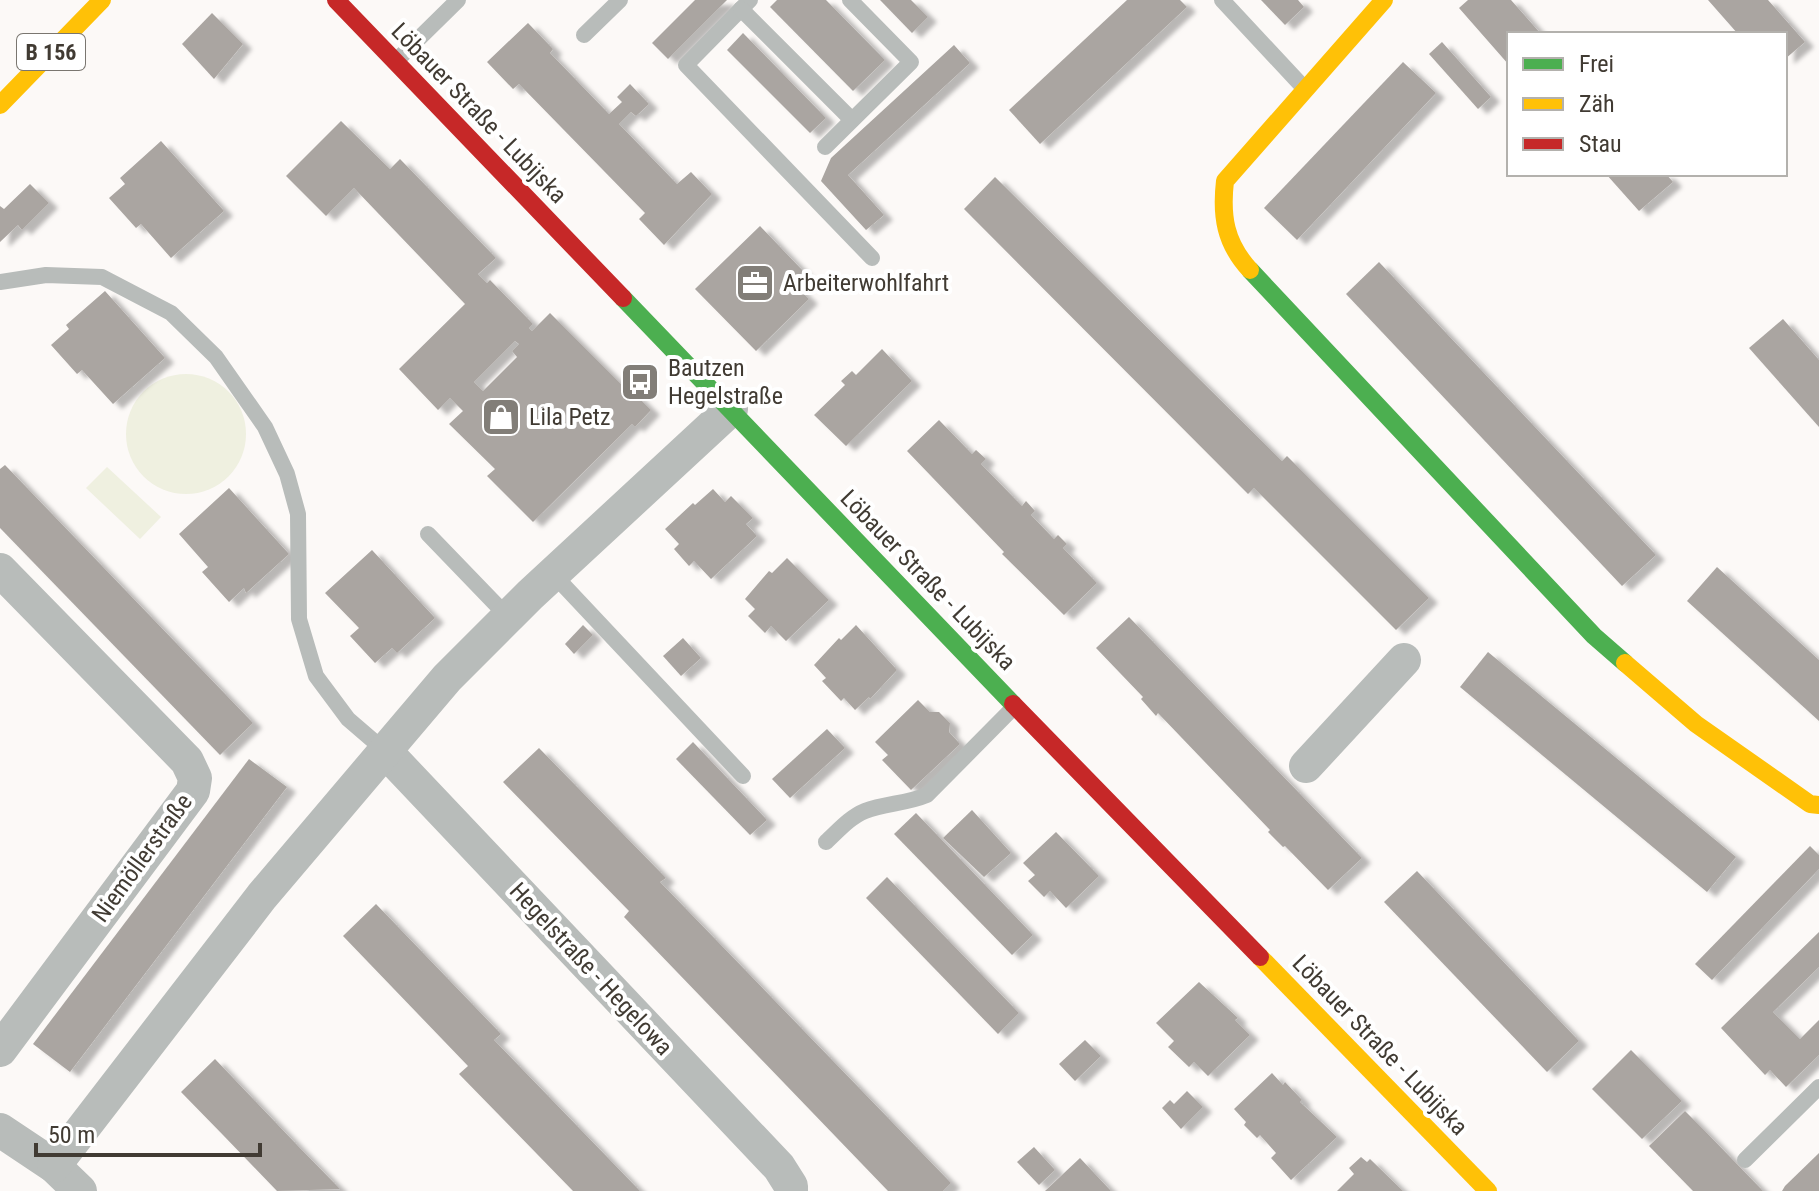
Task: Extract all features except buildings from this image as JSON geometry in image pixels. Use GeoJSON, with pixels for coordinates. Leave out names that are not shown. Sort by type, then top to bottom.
{"type":"FeatureCollection","features":[{"type":"Feature","properties":{"kind":"main road","name":"B 156"},"geometry":{"type":"LineString","coordinates":[[0,105],[102,0]]}},
{"type":"Feature","properties":{"kind":"main road","name":"Löbauer Straße - Lubijska"},"geometry":{"type":"LineString","coordinates":[[336,0],[1015,706],[1488,1191]]}},
{"type":"Feature","properties":{"kind":"main road"},"geometry":{"type":"LineString","coordinates":[[1384,0],[1225,181],[1221,208],[1226,238],[1243,262],[1594,636],[1696,724],[1810,804],[1819,805]]}},
{"type":"Feature","properties":{"kind":"street"},"geometry":{"type":"LineString","coordinates":[[54,1166],[262,896],[447,678],[553,574],[731,409]]}},
{"type":"Feature","properties":{"kind":"street","name":"Niemöllerstraße"},"geometry":{"type":"LineString","coordinates":[[0,570],[187,761],[195,778],[193,791],[0,1050]]}},
{"type":"Feature","properties":{"kind":"street"},"geometry":{"type":"LineString","coordinates":[[1306,766],[1404,660]]}},
{"type":"Feature","properties":{"kind":"street","name":"Hegelstraße - Hegelowa"},"geometry":{"type":"LineString","coordinates":[[384,750],[779,1167],[791,1191]]}},
{"type":"Feature","properties":{"kind":"street"},"geometry":{"type":"LineString","coordinates":[[0,1130],[54,1166],[80,1191]]}},
{"type":"Feature","properties":{"kind":"lane"},"geometry":{"type":"LineString","coordinates":[[396,61],[458,0]]}},
{"type":"Feature","properties":{"kind":"lane"},"geometry":{"type":"LineString","coordinates":[[584,35],[620,0]]}},
{"type":"Feature","properties":{"kind":"lane"},"geometry":{"type":"LineString","coordinates":[[825,147],[911,62],[850,0]]}},
{"type":"Feature","properties":{"kind":"lane"},"geometry":{"type":"LineString","coordinates":[[1222,0],[1306,89]]}},
{"type":"Feature","properties":{"kind":"lane"},"geometry":{"type":"LineString","coordinates":[[852,120],[746,4],[686,65],[872,258]]}},
{"type":"Feature","properties":{"kind":"lane"},"geometry":{"type":"LineString","coordinates":[[0,282],[46,275],[102,277],[171,313],[216,357],[265,427],[287,474],[298,514],[299,619],[316,676],[348,719],[384,750]]}},
{"type":"Feature","properties":{"kind":"lane"},"geometry":{"type":"LineString","coordinates":[[428,534],[508,617]]}},
{"type":"Feature","properties":{"kind":"lane"},"geometry":{"type":"LineString","coordinates":[[553,574],[743,776]]}},
{"type":"Feature","properties":{"kind":"lane"},"geometry":{"type":"LineString","coordinates":[[826,842],[847,822],[866,810],[908,803],[927,795],[1015,706]]}},
{"type":"Feature","properties":{"kind":"lane"},"geometry":{"type":"LineString","coordinates":[[1745,1160],[1819,1087]]}},
{"type":"Feature","properties":{"kind":"green space"},"geometry":{"type":"Polygon","coordinates":[[[186,374],[209,378],[229,391],[242,411],[246,434],[242,457],[229,477],[209,490],[186,494],[163,490],[143,477],[130,457],[126,434],[130,411],[143,391],[163,378],[186,374]]]}},
{"type":"Feature","properties":{"kind":"green space"},"geometry":{"type":"Polygon","coordinates":[[[107,467],[161,517],[140,539],[86,488],[107,467]]]}},
{"type":"Feature","properties":{"kind":"traffic: fast"},"geometry":{"type":"LineString","coordinates":[[1250,270],[1594,636],[1625,663]]}},
{"type":"Feature","properties":{"kind":"traffic: fast"},"geometry":{"type":"LineString","coordinates":[[623,298],[1013,704]]}},
{"type":"Feature","properties":{"kind":"traffic: slow"},"geometry":{"type":"LineString","coordinates":[[0,105],[102,0]]}},
{"type":"Feature","properties":{"kind":"traffic: slow"},"geometry":{"type":"LineString","coordinates":[[1250,270],[1230,239],[1224,206],[1225,181],[1384,0]]}},
{"type":"Feature","properties":{"kind":"traffic: slow"},"geometry":{"type":"LineString","coordinates":[[1625,663],[1696,724],[1810,804],[1819,805]]}},
{"type":"Feature","properties":{"kind":"traffic: slow"},"geometry":{"type":"LineString","coordinates":[[1260,957],[1488,1191]]}},
{"type":"Feature","properties":{"kind":"traffic: jam"},"geometry":{"type":"LineString","coordinates":[[336,0],[623,298]]}},
{"type":"Feature","properties":{"kind":"traffic: jam"},"geometry":{"type":"LineString","coordinates":[[1013,704],[1260,957]]}},
{"type":"Feature","properties":{"kind":"place","name":"Arbeiterwohlfahrt"},"geometry":{"type":"Point","coordinates":[755,283]}},
{"type":"Feature","properties":{"kind":"place","name":"Bautzen Hegelstraße"},"geometry":{"type":"Point","coordinates":[640,382]}},
{"type":"Feature","properties":{"kind":"place","name":"Lila Petz"},"geometry":{"type":"Point","coordinates":[501,417]}}]}
